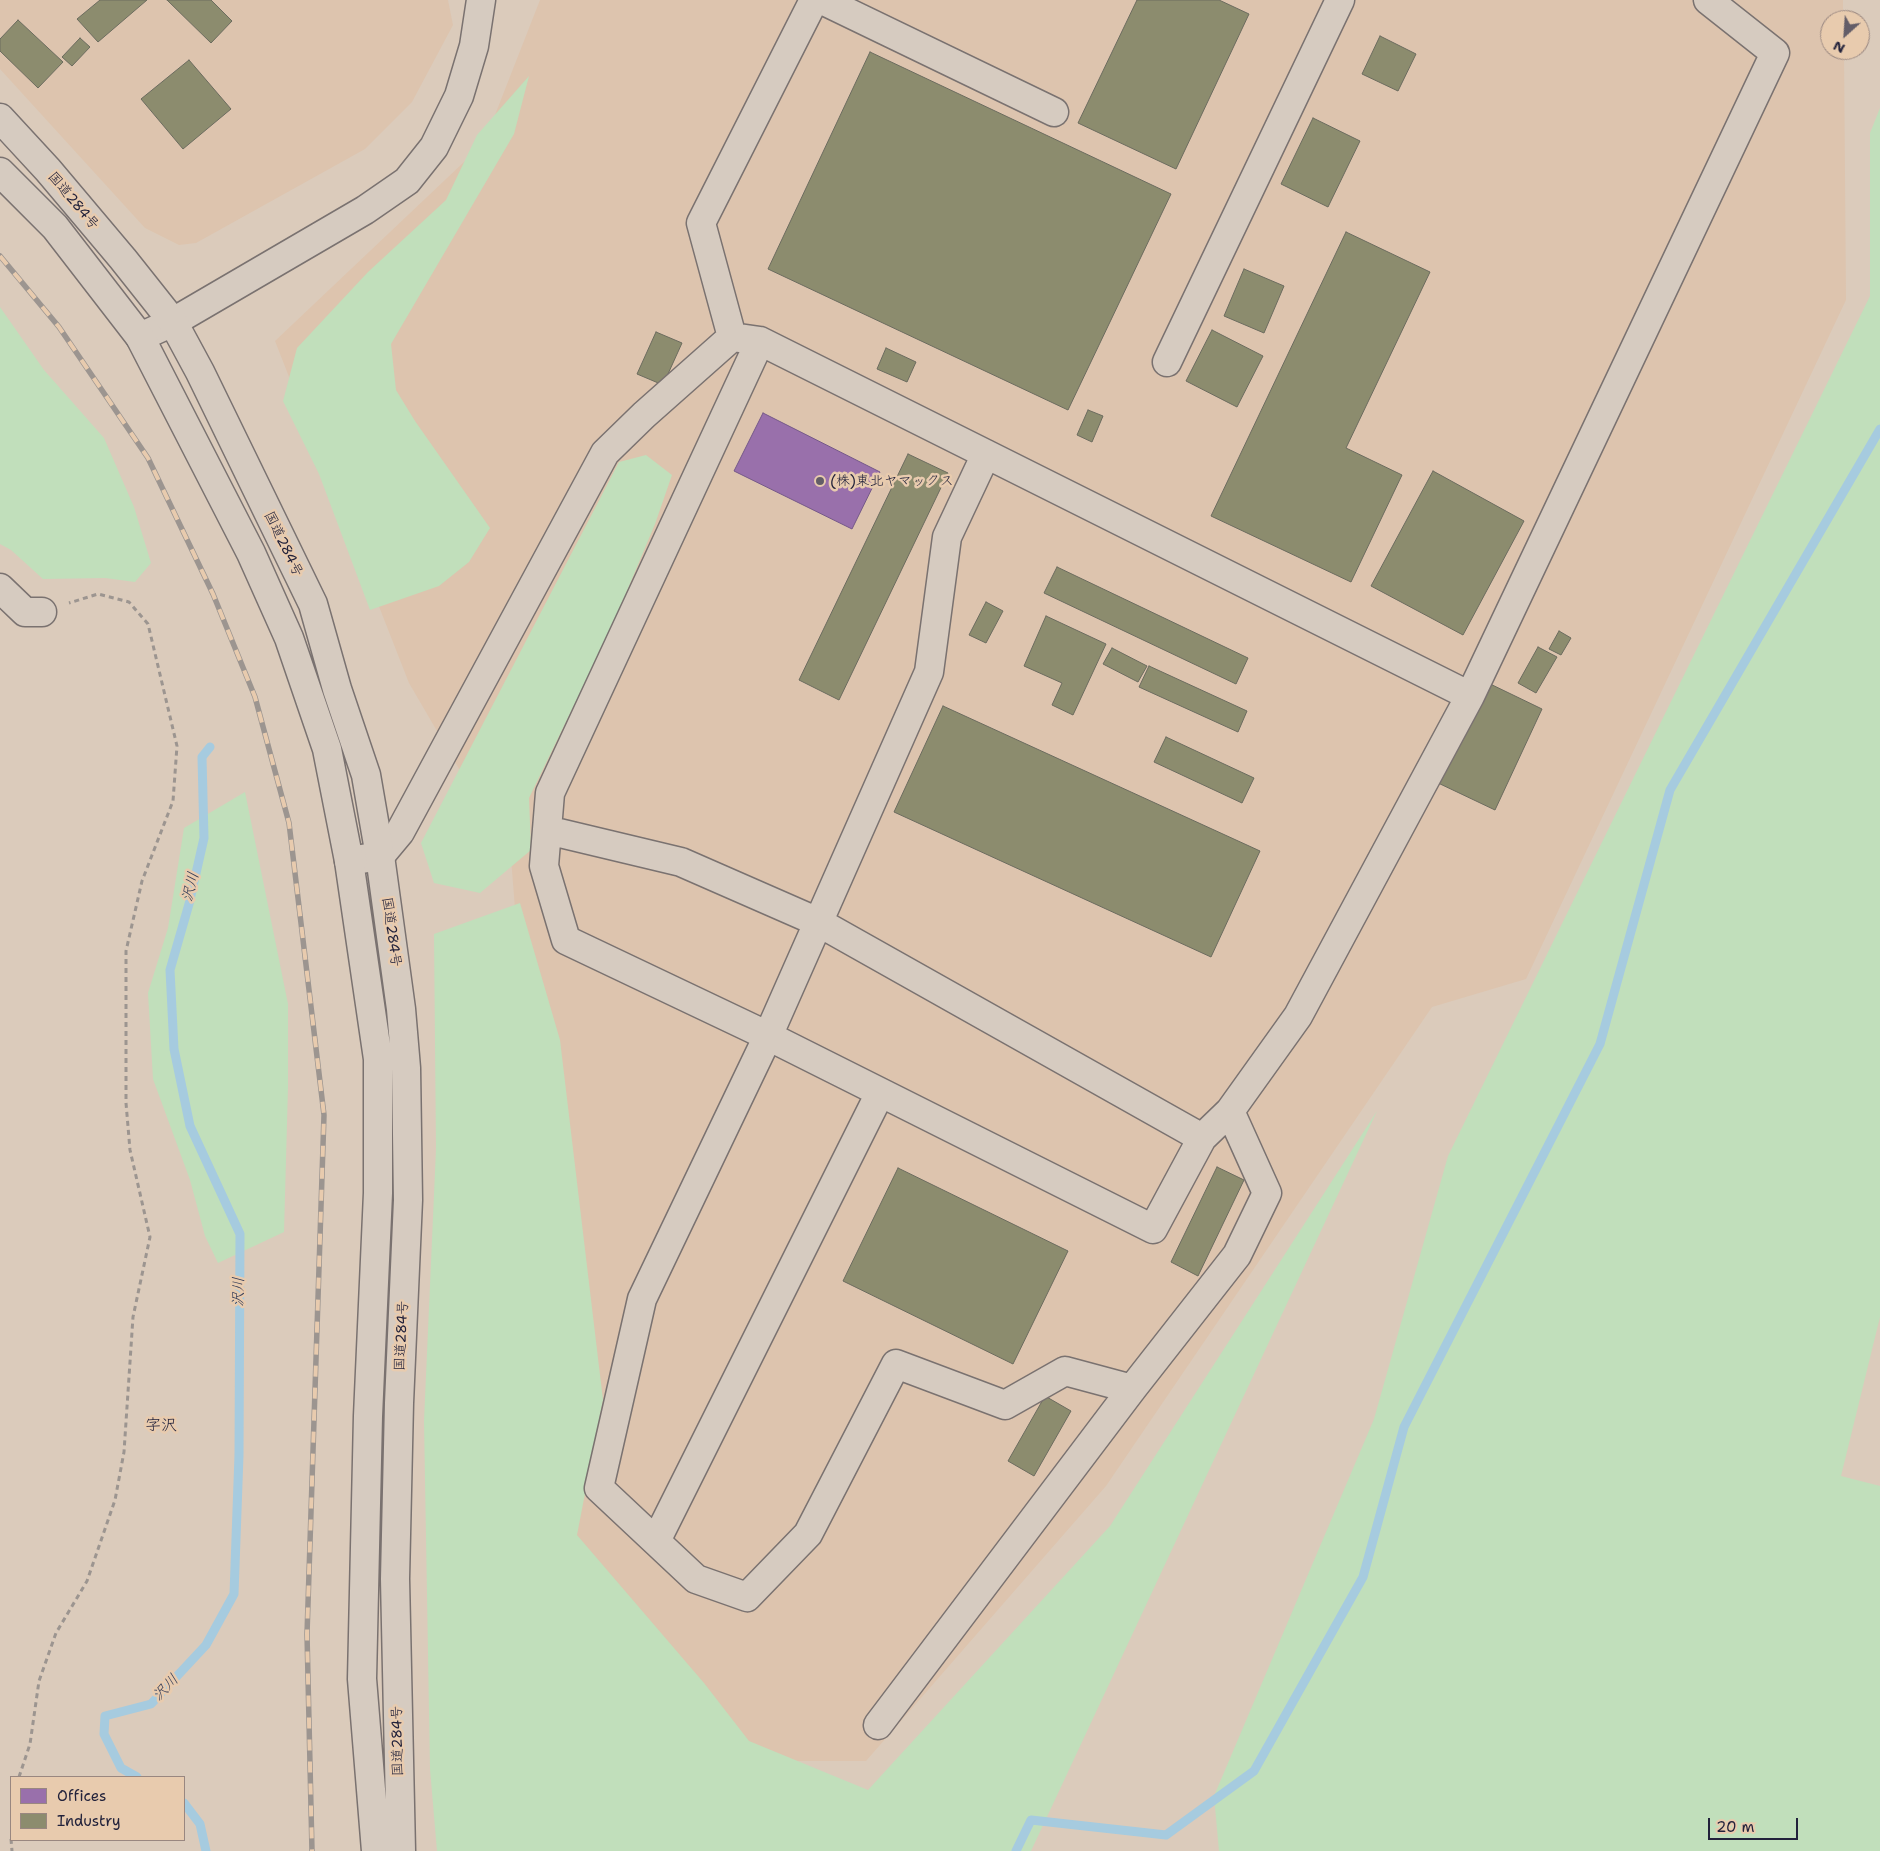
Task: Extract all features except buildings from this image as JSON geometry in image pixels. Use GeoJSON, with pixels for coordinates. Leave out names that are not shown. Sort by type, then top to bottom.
{"type":"FeatureCollection","features":[{"type":"Feature","properties":{"kind":"main road"},"geometry":{"type":"LineString","coordinates":[[140,338],[173,322],[365,210],[407,181],[434,147],[459,96],[474,46],[481,0]]}},
{"type":"Feature","properties":{"kind":"main road"},"geometry":{"type":"LineString","coordinates":[[732,337],[701,223],[814,0]]}},
{"type":"Feature","properties":{"kind":"main road"},"geometry":{"type":"LineString","coordinates":[[822,0],[1054,112]]}},
{"type":"Feature","properties":{"kind":"main road"},"geometry":{"type":"LineString","coordinates":[[1167,362],[1340,0]]}},
{"type":"Feature","properties":{"kind":"main road"},"geometry":{"type":"LineString","coordinates":[[760,341],[550,793],[544,866],[566,940],[768,1036],[1153,1229],[1202,1138],[1230,1110],[1298,1016],[1470,696],[1775,54],[1708,0]]}},
{"type":"Feature","properties":{"kind":"main road","name":"国道284号"},"geometry":{"type":"LineString","coordinates":[[0,118],[48,170],[173,322],[200,372],[313,604],[337,689],[366,775],[380,856],[401,1009],[406,1068],[408,1200],[399,1403],[395,1579],[401,1851]]}},
{"type":"Feature","properties":{"kind":"main road","name":"国道284号"},"geometry":{"type":"LineString","coordinates":[[0,172],[55,227],[140,338],[251,553],[289,638],[327,749],[348,861],[378,1059],[378,1193],[368,1416],[362,1679],[376,1851]]}},
{"type":"Feature","properties":{"kind":"main road"},"geometry":{"type":"LineString","coordinates":[[348,861],[380,856],[400,832],[604,453],[732,337],[760,341],[1470,696]]}},
{"type":"Feature","properties":{"kind":"main road"},"geometry":{"type":"LineString","coordinates":[[986,454],[948,536],[929,672],[768,1036],[642,1299],[600,1488],[696,1579],[747,1597],[808,1534],[896,1364],[1005,1405],[1066,1370],[1132,1389]]}},
{"type":"Feature","properties":{"kind":"main road"},"geometry":{"type":"LineString","coordinates":[[0,588],[25,612],[42,612]]}},
{"type":"Feature","properties":{"kind":"main road"},"geometry":{"type":"LineString","coordinates":[[547,830],[681,862],[818,922],[1202,1138]]}},
{"type":"Feature","properties":{"kind":"main road"},"geometry":{"type":"LineString","coordinates":[[656,1541],[880,1093]]}},
{"type":"Feature","properties":{"kind":"main road"},"geometry":{"type":"LineString","coordinates":[[878,1725],[1132,1389],[1237,1255],[1268,1192],[1230,1110]]}},
{"type":"Feature","properties":{"kind":"path"},"geometry":{"type":"LineString","coordinates":[[19,1776],[30,1744],[39,1681],[56,1633],[87,1581],[115,1500],[124,1452],[133,1316],[150,1237],[130,1150],[126,1102],[126,951],[142,882],[173,801],[177,746],[148,624],[129,602],[98,594],[42,612]]}},
{"type":"Feature","properties":{"kind":"shaded area"},"geometry":{"type":"Polygon","coordinates":[[[0,0],[448,0],[453,25],[412,102],[365,149],[196,243],[179,245],[145,228],[0,69],[0,0]]]}},
{"type":"Feature","properties":{"kind":"shaded area"},"geometry":{"type":"Polygon","coordinates":[[[540,0],[1843,0],[1843,10],[1820,10],[1820,60],[1844,60],[1846,300],[1526,979],[1432,1007],[1106,1486],[866,1761],[742,1761],[553,1536],[529,1084],[511,858],[409,683],[275,341],[484,143],[540,0]]]}},
{"type":"Feature","properties":{"kind":"green space"},"geometry":{"type":"Polygon","coordinates":[[[529,76],[514,134],[391,344],[396,390],[415,421],[490,528],[469,562],[439,586],[370,610],[319,474],[283,401],[297,348],[368,272],[446,200],[477,135],[529,76]]]}},
{"type":"Feature","properties":{"kind":"green space"},"geometry":{"type":"Polygon","coordinates":[[[1880,108],[1880,1317],[1841,1476],[1880,1486],[1880,1851],[1219,1851],[1214,1796],[1374,1419],[1448,1156],[1870,296],[1870,133],[1880,108]]]}},
{"type":"Feature","properties":{"kind":"green space"},"geometry":{"type":"Polygon","coordinates":[[[0,307],[44,370],[104,438],[134,507],[151,563],[135,582],[105,578],[43,579],[11,550],[0,544],[0,307]]]}},
{"type":"Feature","properties":{"kind":"green space"},"geometry":{"type":"Polygon","coordinates":[[[646,455],[672,475],[655,524],[611,629],[529,798],[531,850],[480,893],[434,883],[421,843],[619,462],[646,455]]]}},
{"type":"Feature","properties":{"kind":"green space"},"geometry":{"type":"Polygon","coordinates":[[[245,792],[288,1004],[284,1232],[218,1263],[205,1236],[190,1180],[153,1079],[148,993],[168,928],[184,828],[245,792]]]}},
{"type":"Feature","properties":{"kind":"green space"},"geometry":{"type":"Polygon","coordinates":[[[520,903],[560,1040],[603,1400],[577,1535],[704,1683],[749,1741],[868,1790],[1110,1526],[1377,1111],[1031,1851],[437,1851],[430,1769],[424,1421],[436,1149],[434,934],[520,903]]]}},
{"type":"Feature","properties":{"kind":"waterway"},"geometry":{"type":"LineString","coordinates":[[1016,1851],[1031,1820],[1166,1835],[1254,1771],[1363,1577],[1404,1427],[1600,1044],[1670,790],[1880,429]]}},
{"type":"Feature","properties":{"kind":"waterway","name":"沢川"},"geometry":{"type":"LineString","coordinates":[[135,1776],[121,1768],[104,1734],[105,1716],[151,1704],[206,1645],[234,1594],[239,1455],[240,1234],[190,1126],[174,1049],[170,970],[189,904],[204,838],[202,757],[210,747]]}},
{"type":"Feature","properties":{"kind":"waterway","name":"沢川"},"geometry":{"type":"LineString","coordinates":[[185,1804],[200,1824],[206,1851]]}},
{"type":"Feature","properties":{"kind":"railway"},"geometry":{"type":"LineString","coordinates":[[0,256],[59,327],[148,458],[213,594],[255,697],[289,823],[324,1115],[307,1634],[312,1851]]}},
{"type":"Feature","properties":{"kind":"place","name":"(株)東北ヤマックス"},"geometry":{"type":"Point","coordinates":[820,481]}},
{"type":"Feature","properties":{"kind":"district","name":"字沢"},"geometry":{"type":"Point","coordinates":[161,1426]}}]}
